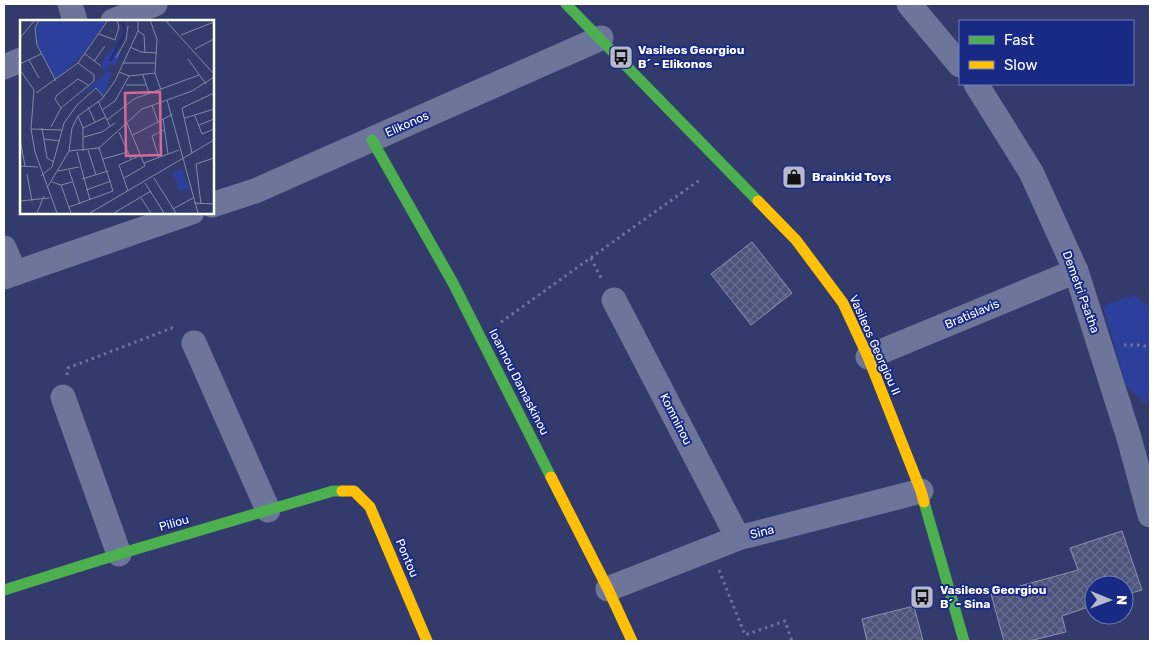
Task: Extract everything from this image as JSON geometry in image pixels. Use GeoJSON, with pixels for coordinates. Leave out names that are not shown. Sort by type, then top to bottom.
{"type":"FeatureCollection","features":[{"type":"Feature","properties":{"kind":"street"},"geometry":{"type":"LineString","coordinates":[[70,4],[75,20]]}},
{"type":"Feature","properties":{"kind":"street"},"geometry":{"type":"LineString","coordinates":[[115,20],[155,4]]}},
{"type":"Feature","properties":{"kind":"street","name":"Vasileos Georgiou II"},"geometry":{"type":"LineString","coordinates":[[566,4],[796,240],[843,303],[868,358],[922,491],[964,641]]}},
{"type":"Feature","properties":{"kind":"street"},"geometry":{"type":"LineString","coordinates":[[908,4],[959,65]]}},
{"type":"Feature","properties":{"kind":"street","name":"Elikonos"},"geometry":{"type":"LineString","coordinates":[[214,205],[255,191],[601,38]]}},
{"type":"Feature","properties":{"kind":"street"},"geometry":{"type":"LineString","coordinates":[[4,67],[20,60]]}},
{"type":"Feature","properties":{"kind":"street","name":"Demetri Psatha"},"geometry":{"type":"LineString","coordinates":[[977,85],[1030,172],[1076,272],[1140,436],[1150,515]]}},
{"type":"Feature","properties":{"kind":"street","name":"Ioannou Damaskinou"},"geometry":{"type":"LineString","coordinates":[[372,140],[453,283],[608,589],[632,641]]}},
{"type":"Feature","properties":{"kind":"street"},"geometry":{"type":"LineString","coordinates":[[4,248],[9,275],[186,214]]}},
{"type":"Feature","properties":{"kind":"street","name":"Bratislavis"},"geometry":{"type":"LineString","coordinates":[[868,358],[1076,272]]}},
{"type":"Feature","properties":{"kind":"street","name":"Komninou"},"geometry":{"type":"LineString","coordinates":[[614,300],[738,538]]}},
{"type":"Feature","properties":{"kind":"street"},"geometry":{"type":"LineString","coordinates":[[194,343],[268,510]]}},
{"type":"Feature","properties":{"kind":"street"},"geometry":{"type":"LineString","coordinates":[[62,397],[119,554]]}},
{"type":"Feature","properties":{"kind":"street","name":"Piliou"},"geometry":{"type":"LineString","coordinates":[[4,590],[333,491],[354,491]]}},
{"type":"Feature","properties":{"kind":"street","name":"Pontou"},"geometry":{"type":"LineString","coordinates":[[354,491],[370,508],[427,641]]}},
{"type":"Feature","properties":{"kind":"street","name":"Sina"},"geometry":{"type":"LineString","coordinates":[[608,589],[738,538],[922,491]]}},
{"type":"Feature","properties":{"kind":"path"},"geometry":{"type":"LineString","coordinates":[[480,336],[722,164]]}},
{"type":"Feature","properties":{"kind":"path"},"geometry":{"type":"LineString","coordinates":[[62,397],[68,368],[172,328],[194,343]]}},
{"type":"Feature","properties":{"kind":"path"},"geometry":{"type":"LineString","coordinates":[[1122,345],[1150,347]]}},
{"type":"Feature","properties":{"kind":"path"},"geometry":{"type":"LineString","coordinates":[[710,549],[745,635],[785,622],[792,641]]}},
{"type":"Feature","properties":{"kind":"shaded area"},"geometry":{"type":"Polygon","coordinates":[[[1134,295],[1150,307],[1150,404],[1144,402],[1126,385],[1103,306],[1134,295]]]}},
{"type":"Feature","properties":{"kind":"building"},"geometry":{"type":"Polygon","coordinates":[[[752,242],[792,293],[751,325],[711,274],[752,242]]]}},
{"type":"Feature","properties":{"kind":"building"},"geometry":{"type":"Polygon","coordinates":[[[1122,531],[1142,590],[1134,592],[1134,575],[1084,575],[1084,608],[1062,616],[1066,632],[1029,641],[1004,641],[991,594],[1078,570],[1070,548],[1122,531]]]}},
{"type":"Feature","properties":{"kind":"building"},"geometry":{"type":"Polygon","coordinates":[[[914,606],[923,641],[867,641],[862,619],[914,606]]]}},
{"type":"Feature","properties":{"kind":"traffic: fast"},"geometry":{"type":"LineString","coordinates":[[566,4],[758,201]]}},
{"type":"Feature","properties":{"kind":"traffic: fast"},"geometry":{"type":"LineString","coordinates":[[372,140],[453,283],[551,477]]}},
{"type":"Feature","properties":{"kind":"traffic: fast"},"geometry":{"type":"LineString","coordinates":[[4,590],[333,491],[342,491]]}},
{"type":"Feature","properties":{"kind":"traffic: fast"},"geometry":{"type":"LineString","coordinates":[[924,502],[964,641]]}},
{"type":"Feature","properties":{"kind":"traffic: slow"},"geometry":{"type":"LineString","coordinates":[[758,201],[796,240],[843,303],[868,357],[924,502]]}},
{"type":"Feature","properties":{"kind":"traffic: slow"},"geometry":{"type":"LineString","coordinates":[[551,477],[608,589],[632,641]]}},
{"type":"Feature","properties":{"kind":"traffic: slow"},"geometry":{"type":"LineString","coordinates":[[342,491],[354,491],[370,507],[427,641]]}},
{"type":"Feature","properties":{"kind":"place","name":"Vasileos Georgiou B´ - Elikonos"},"geometry":{"type":"Point","coordinates":[621,57]}},
{"type":"Feature","properties":{"kind":"place","name":"Brainkid Toys"},"geometry":{"type":"Point","coordinates":[794,177]}},
{"type":"Feature","properties":{"kind":"place","name":"Vasileos Georgiou B´ - Sina"},"geometry":{"type":"Point","coordinates":[922,597]}}]}
